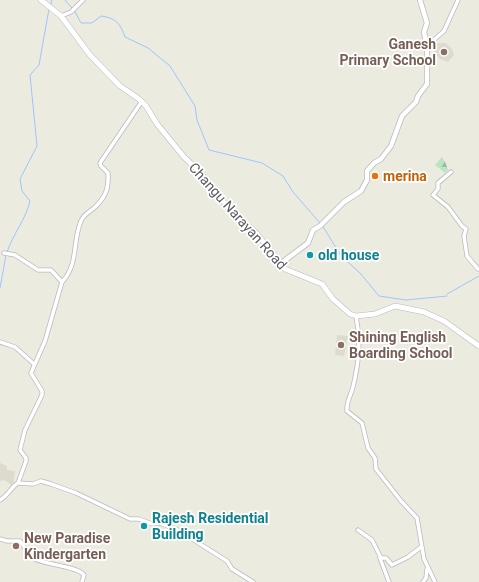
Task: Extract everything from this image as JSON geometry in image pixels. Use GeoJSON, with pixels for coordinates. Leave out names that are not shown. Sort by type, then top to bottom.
{"type":"FeatureCollection","features":[{"type":"Feature","properties":{"kind":"main road","name":"Changu Narayan Road"},"geometry":{"type":"LineString","coordinates":[[42,0],[61,16],[90,55],[120,86],[142,101],[184,157],[202,174],[207,186],[257,234],[280,264],[291,273],[307,277],[322,284],[333,299],[350,314],[356,316]]}},
{"type":"Feature","properties":{"kind":"main road"},"geometry":{"type":"LineString","coordinates":[[356,316],[375,314],[395,306],[424,312],[444,321],[479,346]]}},
{"type":"Feature","properties":{"kind":"street"},"geometry":{"type":"LineString","coordinates":[[61,16],[71,12],[83,0]]}},
{"type":"Feature","properties":{"kind":"street"},"geometry":{"type":"LineString","coordinates":[[280,264],[308,243],[313,230],[320,226],[344,202],[361,191],[367,180],[367,171],[374,163],[382,159],[391,146],[402,116],[416,102],[418,96],[427,84],[424,32],[427,23],[420,0]]}},
{"type":"Feature","properties":{"kind":"street"},"geometry":{"type":"LineString","coordinates":[[426,46],[444,31],[458,0]]}},
{"type":"Feature","properties":{"kind":"street"},"geometry":{"type":"LineString","coordinates":[[0,500],[6,497],[18,483],[26,461],[26,458],[20,450],[24,436],[42,395],[42,392],[30,373],[45,340],[62,282],[69,275],[74,263],[81,220],[106,195],[109,186],[108,173],[100,163],[142,101]]}},
{"type":"Feature","properties":{"kind":"street"},"geometry":{"type":"LineString","coordinates":[[451,172],[438,183],[438,189],[433,195],[448,207],[466,229],[464,236],[468,256],[478,270]]}},
{"type":"Feature","properties":{"kind":"street"},"geometry":{"type":"LineString","coordinates":[[4,253],[15,255],[38,270],[51,270],[62,282]]}},
{"type":"Feature","properties":{"kind":"street"},"geometry":{"type":"LineString","coordinates":[[356,316],[360,341],[353,386],[347,411],[362,423],[368,448],[375,458],[376,469],[401,502],[417,518],[427,569],[435,582]]}},
{"type":"Feature","properties":{"kind":"street"},"geometry":{"type":"LineString","coordinates":[[0,342],[15,347],[34,364]]}},
{"type":"Feature","properties":{"kind":"street"},"geometry":{"type":"LineString","coordinates":[[18,483],[33,484],[41,481],[76,492],[130,519],[139,518],[152,524],[160,523],[178,530],[227,561],[232,569],[253,582]]}},
{"type":"Feature","properties":{"kind":"street"},"geometry":{"type":"LineString","coordinates":[[358,530],[372,540],[381,558],[389,582]]}},
{"type":"Feature","properties":{"kind":"street"},"geometry":{"type":"LineString","coordinates":[[0,539],[7,542],[20,541],[32,558],[59,567],[81,572],[84,575],[82,582]]}},
{"type":"Feature","properties":{"kind":"street"},"geometry":{"type":"LineString","coordinates":[[381,558],[386,558],[392,565],[408,557],[422,547]]}},
{"type":"Feature","properties":{"kind":"street"},"geometry":{"type":"LineString","coordinates":[[423,582],[426,578],[427,569]]}},
{"type":"Feature","properties":{"kind":"shaded area","name":"Ganesh Primary School"},"geometry":{"type":"Polygon","coordinates":[[[435,43],[446,43],[452,49],[454,55],[448,62],[440,59],[432,49],[435,43]]]}},
{"type":"Feature","properties":{"kind":"shaded area","name":"Shining English Boarding School"},"geometry":{"type":"Polygon","coordinates":[[[337,335],[348,336],[344,356],[335,355],[337,335]]]}},
{"type":"Feature","properties":{"kind":"shaded area"},"geometry":{"type":"Polygon","coordinates":[[[0,463],[7,466],[7,470],[15,471],[13,486],[4,480],[0,481],[0,463]]]}},
{"type":"Feature","properties":{"kind":"green space"},"geometry":{"type":"Polygon","coordinates":[[[442,157],[448,170],[445,173],[435,165],[442,157]]]}},
{"type":"Feature","properties":{"kind":"waterway"},"geometry":{"type":"LineString","coordinates":[[50,6],[52,0]]}},
{"type":"Feature","properties":{"kind":"waterway"},"geometry":{"type":"LineString","coordinates":[[65,0],[72,8]]}},
{"type":"Feature","properties":{"kind":"waterway"},"geometry":{"type":"LineString","coordinates":[[7,252],[26,214],[30,201],[22,191],[20,179],[37,146],[30,75],[39,65],[49,9]]}},
{"type":"Feature","properties":{"kind":"waterway"},"geometry":{"type":"LineString","coordinates":[[74,10],[81,23],[92,23],[101,16],[114,20],[121,28],[125,37],[148,48],[170,66],[195,106],[197,120],[209,150],[262,163],[283,176],[293,192],[320,223]]}},
{"type":"Feature","properties":{"kind":"waterway"},"geometry":{"type":"LineString","coordinates":[[322,225],[341,256],[360,273],[379,296],[406,300],[447,296]]}},
{"type":"Feature","properties":{"kind":"waterway"},"geometry":{"type":"LineString","coordinates":[[0,288],[6,255]]}},
{"type":"Feature","properties":{"kind":"waterway"},"geometry":{"type":"LineString","coordinates":[[447,294],[479,276]]}},
{"type":"Feature","properties":{"kind":"place","name":"Ganesh Primary School"},"geometry":{"type":"Point","coordinates":[444,52]}},
{"type":"Feature","properties":{"kind":"place","name":"merina"},"geometry":{"type":"Point","coordinates":[375,176]}},
{"type":"Feature","properties":{"kind":"place","name":"old house"},"geometry":{"type":"Point","coordinates":[310,255]}},
{"type":"Feature","properties":{"kind":"place","name":"Shining English Boarding School"},"geometry":{"type":"Point","coordinates":[341,345]}},
{"type":"Feature","properties":{"kind":"place","name":"Rajesh Residential Building"},"geometry":{"type":"Point","coordinates":[144,526]}},
{"type":"Feature","properties":{"kind":"place","name":"New Paradise Kindergarten"},"geometry":{"type":"Point","coordinates":[16,546]}}]}
